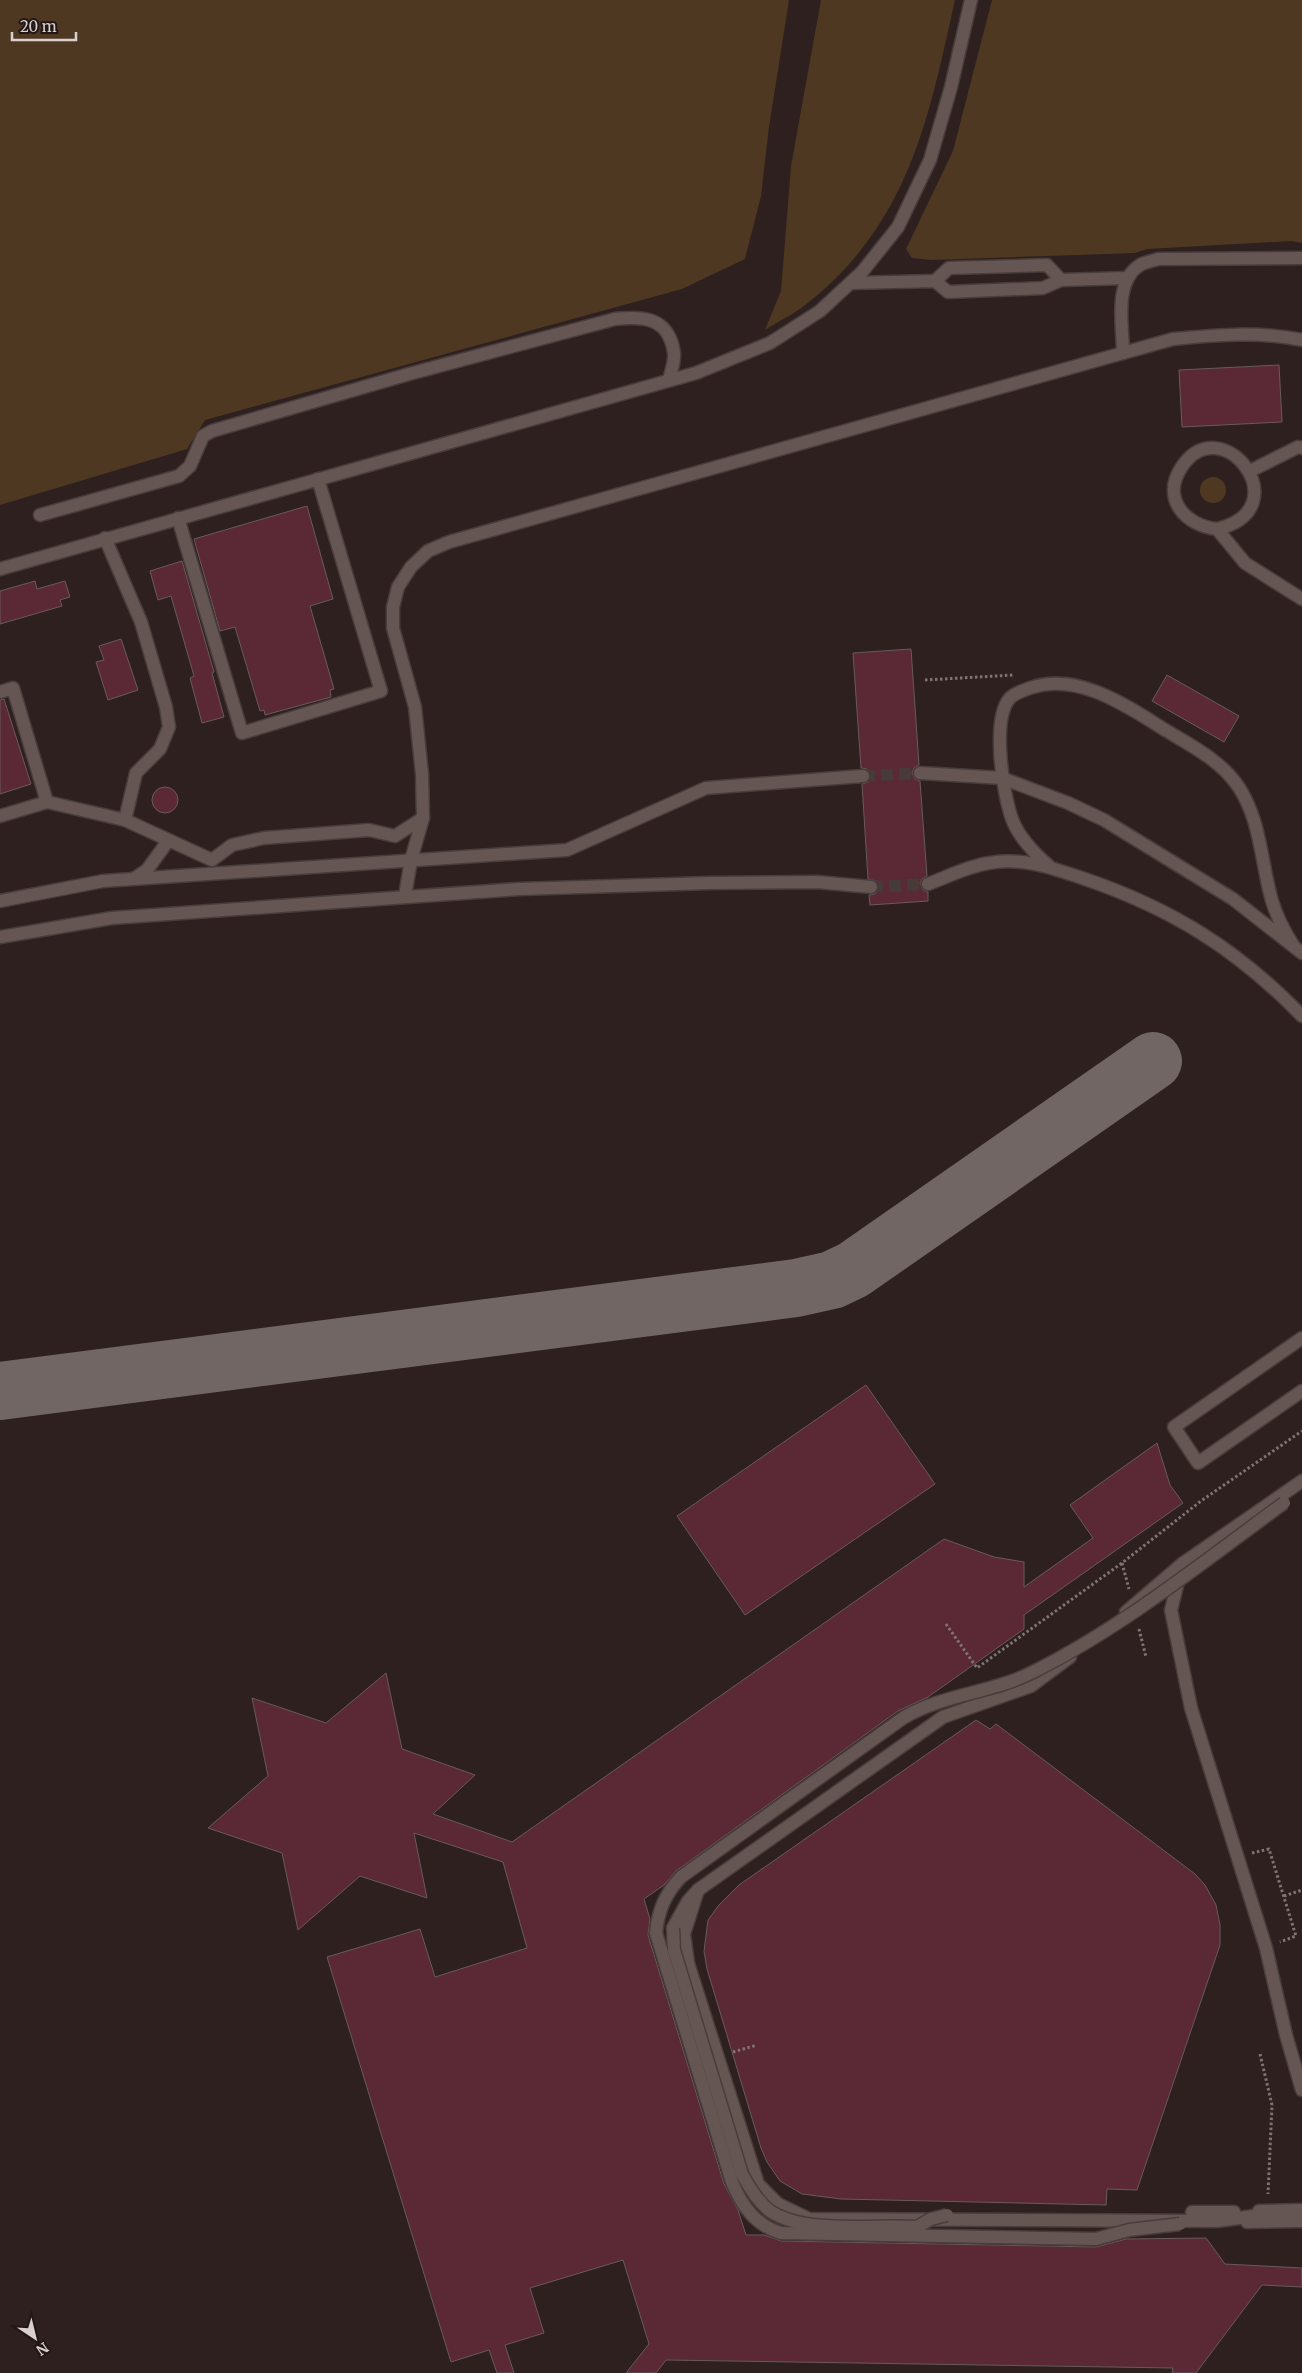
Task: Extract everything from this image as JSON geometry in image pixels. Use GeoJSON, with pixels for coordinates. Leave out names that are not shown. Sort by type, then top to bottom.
{"type":"FeatureCollection","features":[{"type":"Feature","properties":{"kind":"street"},"geometry":{"type":"LineString","coordinates":[[0,569],[696,373],[770,343],[820,312],[862,272],[898,227],[930,160],[951,87],[971,0]]}},
{"type":"Feature","properties":{"kind":"street"},"geometry":{"type":"LineString","coordinates":[[1123,353],[1122,292],[1127,278],[1140,265],[1158,259],[1302,258]]}},
{"type":"Feature","properties":{"kind":"street"},"geometry":{"type":"LineString","coordinates":[[851,283],[935,281],[949,268],[1047,266],[1061,280]]}},
{"type":"Feature","properties":{"kind":"street"},"geometry":{"type":"LineString","coordinates":[[935,281],[948,292],[1043,288],[1061,280],[1127,278]]}},
{"type":"Feature","properties":{"kind":"street"},"geometry":{"type":"LineString","coordinates":[[40,515],[179,476],[190,466],[203,436],[212,431],[400,377],[615,319],[634,317],[651,319],[667,333],[674,354],[669,380]]}},
{"type":"Feature","properties":{"kind":"street"},"geometry":{"type":"LineString","coordinates":[[406,896],[411,860],[422,818],[422,774],[415,706],[392,628],[393,607],[398,587],[411,567],[428,551],[458,539],[1173,339],[1227,334],[1279,336],[1302,340]]}},
{"type":"Feature","properties":{"kind":"street"},"geometry":{"type":"LineString","coordinates":[[1250,471],[1298,447],[1302,448]]}},
{"type":"Feature","properties":{"kind":"street"},"geometry":{"type":"LineString","coordinates":[[1220,449],[1232,453],[1243,460],[1250,471],[1254,483],[1254,497],[1249,509],[1241,519],[1230,526],[1216,530],[1192,523],[1182,514],[1176,501],[1174,488],[1177,474],[1184,462],[1195,454],[1220,449]]}},
{"type":"Feature","properties":{"kind":"street"},"geometry":{"type":"LineString","coordinates":[[178,518],[242,733],[381,691],[318,479]]}},
{"type":"Feature","properties":{"kind":"street"},"geometry":{"type":"LineString","coordinates":[[1216,530],[1245,563],[1302,599]]}},
{"type":"Feature","properties":{"kind":"street"},"geometry":{"type":"LineString","coordinates":[[105,538],[141,622],[166,707],[169,727],[160,749],[136,773],[124,820]]}},
{"type":"Feature","properties":{"kind":"street"},"geometry":{"type":"LineString","coordinates":[[1049,866],[1031,851],[1012,820],[1002,778],[1001,718],[1010,698],[1022,690],[1041,684],[1065,684],[1091,690],[1113,699],[1216,762],[1238,786],[1250,810],[1258,835],[1279,922],[1298,949]]}},
{"type":"Feature","properties":{"kind":"street"},"geometry":{"type":"LineString","coordinates":[[0,692],[13,688],[47,802]]}},
{"type":"Feature","properties":{"kind":"street"},"geometry":{"type":"LineString","coordinates":[[920,773],[1002,778],[1060,799],[1104,820],[1232,899],[1298,949]]}},
{"type":"Feature","properties":{"kind":"street"},"geometry":{"type":"LineString","coordinates":[[0,901],[103,882],[134,879],[567,850],[706,788],[863,776]]}},
{"type":"Feature","properties":{"kind":"street"},"geometry":{"type":"LineString","coordinates":[[0,816],[47,802],[124,820],[212,860],[232,845],[264,838],[369,830],[395,836],[422,818]]}},
{"type":"Feature","properties":{"kind":"street"},"geometry":{"type":"LineString","coordinates":[[134,879],[147,870],[168,841]]}},
{"type":"Feature","properties":{"kind":"street"},"geometry":{"type":"LineString","coordinates":[[928,884],[989,863],[1015,862],[1049,866],[1126,892],[1185,922],[1234,955],[1260,975],[1302,1016]]}},
{"type":"Feature","properties":{"kind":"street"},"geometry":{"type":"LineString","coordinates":[[0,937],[112,918],[519,889],[709,882],[816,882],[871,888]]}},
{"type":"Feature","properties":{"kind":"street"},"geometry":{"type":"LineString","coordinates":[[1302,1338],[1174,1427],[1198,1464],[1302,1391]]}},
{"type":"Feature","properties":{"kind":"street"},"geometry":{"type":"LineString","coordinates":[[1302,1481],[1182,1564],[1098,1636],[1030,1686],[943,1717],[698,1890],[688,1901],[673,1928],[674,1950],[742,2174],[753,2193],[770,2210],[807,2226],[917,2227],[931,2219],[947,2214],[1302,2210]]}},
{"type":"Feature","properties":{"kind":"street"},"geometry":{"type":"LineString","coordinates":[[1302,1490],[1135,1610],[1035,1672],[982,1692],[935,1702],[903,1718],[681,1877],[672,1886],[661,1905],[656,1933],[732,2182],[746,2209],[768,2229],[781,2233],[1096,2239],[1155,2226],[1302,2221]]}},
{"type":"Feature","properties":{"kind":"street"},"geometry":{"type":"LineString","coordinates":[[1182,1564],[1172,1610],[1191,1708],[1266,1948],[1286,2035],[1302,2090]]}},
{"type":"Feature","properties":{"kind":"street"},"geometry":{"type":"LineString","coordinates":[[698,1890],[684,1934],[688,1963],[758,2184],[778,2204],[809,2219],[1217,2221],[1254,2216],[1267,2211]]}},
{"type":"Feature","properties":{"kind":"path"},"geometry":{"type":"LineString","coordinates":[[925,680],[1023,675]]}},
{"type":"Feature","properties":{"kind":"path"},"geometry":{"type":"LineString","coordinates":[[946,1624],[977,1668],[1122,1563],[1201,1501],[1302,1431]]}},
{"type":"Feature","properties":{"kind":"path"},"geometry":{"type":"LineString","coordinates":[[1269,1849],[1296,1936]]}},
{"type":"Feature","properties":{"kind":"path"},"geometry":{"type":"LineString","coordinates":[[1284,1896],[1302,1890]]}},
{"type":"Feature","properties":{"kind":"path"},"geometry":{"type":"LineString","coordinates":[[1260,2054],[1272,2104],[1267,2211]]}},
{"type":"Feature","properties":{"kind":"shaded area"},"geometry":{"type":"Polygon","coordinates":[[[0,0],[789,0],[769,127],[761,196],[745,259],[682,289],[205,420],[187,449],[0,505],[0,0]]]}},
{"type":"Feature","properties":{"kind":"shaded area"},"geometry":{"type":"Polygon","coordinates":[[[821,0],[955,0],[935,88],[923,129],[908,168],[890,206],[868,241],[839,275],[804,306],[765,330],[781,291],[791,166],[821,0]]]}},
{"type":"Feature","properties":{"kind":"shaded area"},"geometry":{"type":"Polygon","coordinates":[[[992,0],[1302,0],[1302,243],[1292,241],[1147,249],[1135,253],[931,260],[912,258],[906,249],[953,151],[992,0]]]}},
{"type":"Feature","properties":{"kind":"shaded area"},"geometry":{"type":"Polygon","coordinates":[[[1213,477],[1222,481],[1226,490],[1222,499],[1213,503],[1204,499],[1200,490],[1204,481],[1213,477]]]}},
{"type":"Feature","properties":{"kind":"building"},"geometry":{"type":"Polygon","coordinates":[[[1279,365],[1282,422],[1182,427],[1179,370],[1279,365]]]}},
{"type":"Feature","properties":{"kind":"building"},"geometry":{"type":"Polygon","coordinates":[[[307,506],[333,599],[310,606],[334,689],[330,690],[331,697],[265,715],[264,710],[260,711],[235,627],[220,631],[194,539],[307,506]]]}},
{"type":"Feature","properties":{"kind":"building"},"geometry":{"type":"Polygon","coordinates":[[[182,561],[214,672],[212,673],[224,717],[202,723],[190,678],[194,676],[171,596],[158,600],[150,571],[182,561]]]}},
{"type":"Feature","properties":{"kind":"building"},"geometry":{"type":"Polygon","coordinates":[[[35,581],[37,589],[65,581],[70,597],[60,600],[62,606],[0,624],[0,591],[35,581]]]}},
{"type":"Feature","properties":{"kind":"building"},"geometry":{"type":"Polygon","coordinates":[[[121,639],[138,690],[108,700],[96,662],[104,660],[99,646],[121,639]]]}},
{"type":"Feature","properties":{"kind":"building"},"geometry":{"type":"Polygon","coordinates":[[[911,649],[919,765],[914,768],[912,773],[915,779],[920,781],[927,876],[920,883],[923,890],[928,892],[928,901],[870,905],[869,895],[875,894],[879,887],[876,881],[868,879],[862,784],[868,782],[871,776],[867,769],[861,768],[853,653],[911,649]]]}},
{"type":"Feature","properties":{"kind":"building"},"geometry":{"type":"Polygon","coordinates":[[[1167,675],[1239,716],[1224,742],[1152,701],[1167,675]]]}},
{"type":"Feature","properties":{"kind":"building"},"geometry":{"type":"Polygon","coordinates":[[[4,699],[31,784],[0,794],[0,700],[4,699]]]}},
{"type":"Feature","properties":{"kind":"building"},"geometry":{"type":"Polygon","coordinates":[[[165,787],[174,791],[178,800],[174,809],[165,813],[156,809],[152,800],[156,791],[165,787]]]}},
{"type":"Feature","properties":{"kind":"building"},"geometry":{"type":"Polygon","coordinates":[[[866,1385],[935,1484],[745,1615],[677,1516],[866,1385]]]}},
{"type":"Feature","properties":{"kind":"building"},"geometry":{"type":"Polygon","coordinates":[[[1157,1443],[1170,1485],[1183,1503],[1024,1615],[1024,1629],[928,1697],[898,1711],[676,1871],[664,1885],[644,1899],[650,1919],[648,1935],[724,2184],[738,2210],[746,2235],[764,2235],[781,2241],[1096,2247],[1126,2239],[1206,2238],[1225,2264],[1302,2268],[1302,2287],[1262,2285],[1196,2373],[1172,2373],[1173,2368],[666,2360],[656,2373],[626,2373],[649,2344],[623,2260],[530,2288],[544,2333],[505,2345],[514,2373],[497,2373],[489,2350],[451,2362],[327,1957],[420,1929],[435,1977],[527,1948],[503,1862],[414,1833],[427,1898],[360,1876],[298,1930],[282,1853],[208,1828],[268,1776],[252,1698],[326,1723],[386,1673],[402,1749],[475,1775],[433,1814],[512,1842],[944,1539],[994,1557],[1024,1562],[1024,1587],[1093,1538],[1070,1505],[1157,1443]]]}},
{"type":"Feature","properties":{"kind":"building"},"geometry":{"type":"Polygon","coordinates":[[[976,1720],[990,1729],[996,1724],[1195,1874],[1205,1885],[1216,1905],[1220,1925],[1220,1945],[1137,2190],[1107,2189],[1106,2205],[841,2199],[802,2194],[780,2181],[767,2162],[761,2148],[707,1969],[704,1951],[708,1920],[719,1905],[739,1885],[976,1720]]]}},
{"type":"Feature","properties":{"kind":"taxiway"},"geometry":{"type":"LineString","coordinates":[[0,1391],[796,1288],[832,1280],[853,1270],[1153,1061]]}},
{"type":"Feature","properties":{"kind":"tunnel"},"geometry":{"type":"LineString","coordinates":[[863,776],[920,773]]}},
{"type":"Feature","properties":{"kind":"tunnel"},"geometry":{"type":"LineString","coordinates":[[871,887],[928,884]]}}]}
